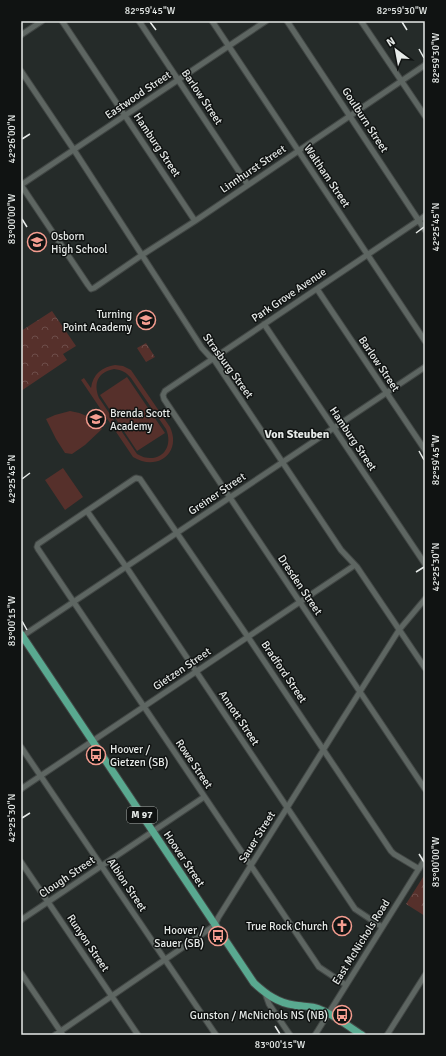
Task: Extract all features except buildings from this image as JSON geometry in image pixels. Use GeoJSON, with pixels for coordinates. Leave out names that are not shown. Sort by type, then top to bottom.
{"type":"FeatureCollection","features":[{"type":"Feature","properties":{"kind":"main road","name":"Hoover Street"},"geometry":{"type":"LineString","coordinates":[[21,636],[254,983],[265,993]]}},
{"type":"Feature","properties":{"kind":"main road","name":"M 97"},"geometry":{"type":"LineString","coordinates":[[265,993],[284,1003],[294,1006],[316,1008],[362,1035]]}},
{"type":"Feature","properties":{"kind":"street"},"geometry":{"type":"LineString","coordinates":[[21,35],[42,21]]}},
{"type":"Feature","properties":{"kind":"street","name":"Hamburg Street"},"geometry":{"type":"LineString","coordinates":[[62,21],[195,220]]}},
{"type":"Feature","properties":{"kind":"street","name":"Barlow Street"},"geometry":{"type":"LineString","coordinates":[[139,21],[248,185]]}},
{"type":"Feature","properties":{"kind":"street","name":"Waltham Street"},"geometry":{"type":"LineString","coordinates":[[212,21],[425,341]]}},
{"type":"Feature","properties":{"kind":"street","name":"Eastwood Street"},"geometry":{"type":"LineString","coordinates":[[21,185],[266,21]]}},
{"type":"Feature","properties":{"kind":"street","name":"Goulburn Street"},"geometry":{"type":"LineString","coordinates":[[287,21],[425,230]]}},
{"type":"Feature","properties":{"kind":"street"},"geometry":{"type":"LineString","coordinates":[[361,21],[425,116]]}},
{"type":"Feature","properties":{"kind":"street","name":"Linnhurst Street"},"geometry":{"type":"LineString","coordinates":[[21,185],[88,285],[91,288],[98,286],[425,65]]}},
{"type":"Feature","properties":{"kind":"street","name":"Strasburg Street"},"geometry":{"type":"LineString","coordinates":[[21,71],[202,348],[215,361],[341,550],[355,565],[425,668]]}},
{"type":"Feature","properties":{"kind":"street","name":"Park Grove Avenue"},"geometry":{"type":"LineString","coordinates":[[165,392],[425,216]]}},
{"type":"Feature","properties":{"kind":"street","name":"Barlow Street"},"geometry":{"type":"LineString","coordinates":[[317,288],[425,450]]}},
{"type":"Feature","properties":{"kind":"street","name":"Hamburg Street"},"geometry":{"type":"LineString","coordinates":[[264,324],[425,564]]}},
{"type":"Feature","properties":{"kind":"street","name":"Greiner Street"},"geometry":{"type":"LineString","coordinates":[[21,636],[425,367]]}},
{"type":"Feature","properties":{"kind":"street","name":"Dresden Street"},"geometry":{"type":"LineString","coordinates":[[165,392],[163,395],[164,399],[299,603],[425,789]]}},
{"type":"Feature","properties":{"kind":"street","name":"Bradford Street"},"geometry":{"type":"LineString","coordinates":[[87,511],[134,479],[139,478],[141,480],[248,637],[391,852],[419,870]]}},
{"type":"Feature","properties":{"kind":"street","name":"Rowe Street"},"geometry":{"type":"LineString","coordinates":[[87,511],[40,542],[38,549],[318,967],[346,985]]}},
{"type":"Feature","properties":{"kind":"street","name":"Annott Street"},"geometry":{"type":"LineString","coordinates":[[87,511],[355,909],[382,928]]}},
{"type":"Feature","properties":{"kind":"street","name":"Gietzen Street"},"geometry":{"type":"LineString","coordinates":[[21,788],[355,565]]}},
{"type":"Feature","properties":{"kind":"street","name":"Sauer Street"},"geometry":{"type":"LineString","coordinates":[[55,1035],[62,1033],[215,924],[323,749],[399,630],[425,599]]}},
{"type":"Feature","properties":{"kind":"street","name":"Albion Street"},"geometry":{"type":"LineString","coordinates":[[21,747],[216,1035]]}},
{"type":"Feature","properties":{"kind":"street","name":"Clough Street"},"geometry":{"type":"LineString","coordinates":[[21,920],[204,797]]}},
{"type":"Feature","properties":{"kind":"street","name":"East McNichols Road"},"geometry":{"type":"LineString","coordinates":[[315,1035],[425,859]]}},
{"type":"Feature","properties":{"kind":"street","name":"Runyon Street"},"geometry":{"type":"LineString","coordinates":[[21,862],[138,1035]]}},
{"type":"Feature","properties":{"kind":"street"},"geometry":{"type":"LineString","coordinates":[[21,973],[62,1033]]}},
{"type":"Feature","properties":{"kind":"street"},"geometry":{"type":"LineString","coordinates":[[387,1035],[425,975]]}},
{"type":"Feature","properties":{"kind":"street","name":"Hoover Street"},"geometry":{"type":"LineString","coordinates":[[265,993],[269,1004],[290,1035]]}},
{"type":"Feature","properties":{"kind":"green space"},"geometry":{"type":"Polygon","coordinates":[[[52,311],[76,346],[63,354],[67,360],[21,391],[21,331],[52,311]]]}},
{"type":"Feature","properties":{"kind":"green space"},"geometry":{"type":"Polygon","coordinates":[[[146,343],[155,357],[146,362],[137,348],[146,343]]]}},
{"type":"Feature","properties":{"kind":"green space"},"geometry":{"type":"Polygon","coordinates":[[[115,365],[123,366],[131,370],[170,427],[173,436],[173,445],[170,452],[158,461],[142,461],[133,457],[81,380],[84,378],[91,388],[96,375],[102,369],[115,365]],[[117,369],[109,370],[98,379],[97,393],[99,398],[137,454],[144,457],[157,457],[166,449],[168,443],[166,429],[131,378],[124,372],[117,369]]]}},
{"type":"Feature","properties":{"kind":"green space"},"geometry":{"type":"Polygon","coordinates":[[[127,377],[165,433],[137,451],[100,395],[127,377]]]}},
{"type":"Feature","properties":{"kind":"green space"},"geometry":{"type":"Polygon","coordinates":[[[70,411],[88,417],[102,429],[85,445],[72,454],[65,453],[46,419],[70,411]]]}},
{"type":"Feature","properties":{"kind":"green space"},"geometry":{"type":"Polygon","coordinates":[[[63,468],[83,497],[65,510],[45,480],[63,468]]]}},
{"type":"Feature","properties":{"kind":"green space"},"geometry":{"type":"Polygon","coordinates":[[[425,874],[425,916],[406,904],[425,874]]]}},
{"type":"Feature","properties":{"kind":"place","name":"Osborn High School"},"geometry":{"type":"Point","coordinates":[37,242]}},
{"type":"Feature","properties":{"kind":"place","name":"Turning Point Academy"},"geometry":{"type":"Point","coordinates":[146,320]}},
{"type":"Feature","properties":{"kind":"place","name":"Brenda Scott Academy"},"geometry":{"type":"Point","coordinates":[96,419]}},
{"type":"Feature","properties":{"kind":"place","name":"Hoover / Gietzen (SB)"},"geometry":{"type":"Point","coordinates":[96,755]}},
{"type":"Feature","properties":{"kind":"place","name":"True Rock Church"},"geometry":{"type":"Point","coordinates":[342,926]}},
{"type":"Feature","properties":{"kind":"place","name":"Hoover / Sauer (SB)"},"geometry":{"type":"Point","coordinates":[218,936]}},
{"type":"Feature","properties":{"kind":"place","name":"Gunston / McNichols NS (NB)"},"geometry":{"type":"Point","coordinates":[342,1015]}},
{"type":"Feature","properties":{"kind":"district","name":"Von Steuben"},"geometry":{"type":"Point","coordinates":[297,434]}}]}
